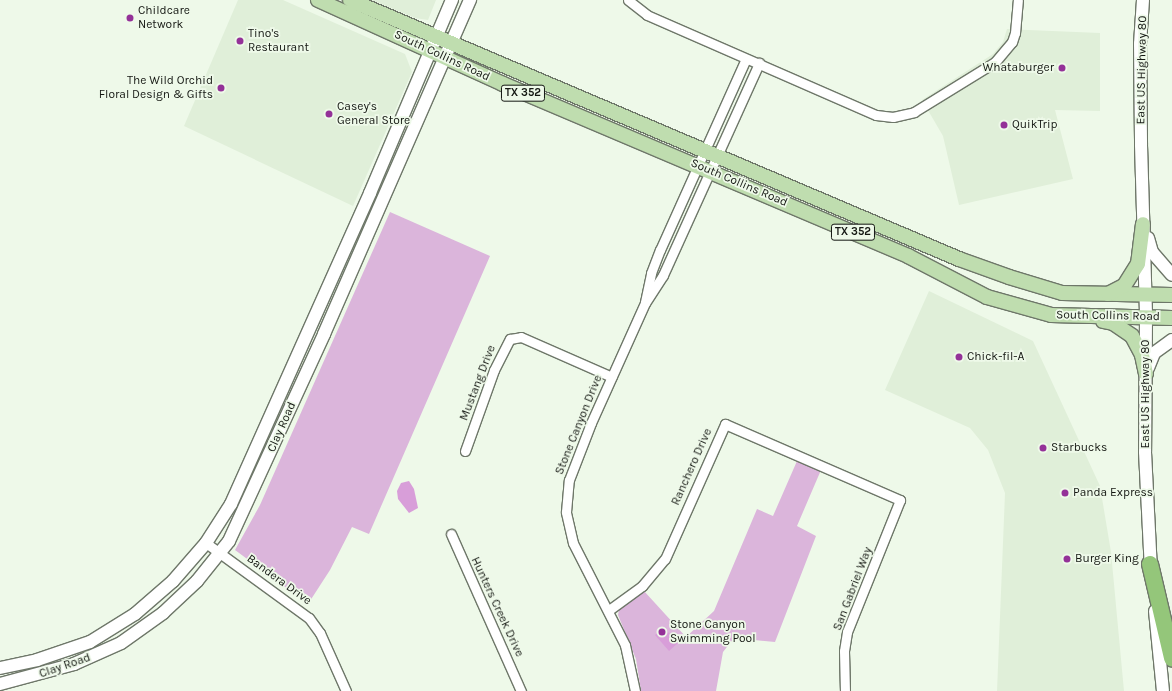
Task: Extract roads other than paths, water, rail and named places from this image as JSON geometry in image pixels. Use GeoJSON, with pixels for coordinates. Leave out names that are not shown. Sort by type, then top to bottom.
{"type":"FeatureCollection","features":[{"type":"Feature","properties":{"kind":"highway"},"geometry":{"type":"LineString","coordinates":[[1150,564],[1172,658]]}},
{"type":"Feature","properties":{"kind":"main road","name":"South Collins Road"},"geometry":{"type":"LineString","coordinates":[[318,0],[503,84],[697,165],[908,256],[988,297],[1051,315],[1085,318],[1172,318]]}},
{"type":"Feature","properties":{"kind":"main road","name":"South Collins Road"},"geometry":{"type":"LineString","coordinates":[[350,0],[916,240],[1009,277],[1062,293],[1172,295]]}},
{"type":"Feature","properties":{"kind":"main road","name":"Clay Road"},"geometry":{"type":"LineString","coordinates":[[0,668],[37,660],[90,642],[135,614],[168,586],[206,543],[231,504],[452,0]]}},
{"type":"Feature","properties":{"kind":"main road","name":"Clay Road"},"geometry":{"type":"LineString","coordinates":[[0,684],[74,664],[121,644],[163,613],[197,581],[220,552],[249,501],[470,0]]}},
{"type":"Feature","properties":{"kind":"main road","name":"East US Highway 80"},"geometry":{"type":"LineString","coordinates":[[1143,0],[1140,44],[1143,224],[1146,295],[1145,452],[1150,564],[1163,691]]}},
{"type":"Feature","properties":{"kind":"main road"},"geometry":{"type":"LineString","coordinates":[[1143,224],[1152,252],[1172,275]]}},
{"type":"Feature","properties":{"kind":"main road"},"geometry":{"type":"LineString","coordinates":[[1108,294],[1124,286],[1138,264],[1143,224]]}},
{"type":"Feature","properties":{"kind":"main road"},"geometry":{"type":"LineString","coordinates":[[908,256],[916,240]]}},
{"type":"Feature","properties":{"kind":"main road"},"geometry":{"type":"LineString","coordinates":[[1085,318],[1113,324],[1132,336],[1142,354],[1146,374]]}},
{"type":"Feature","properties":{"kind":"main road"},"geometry":{"type":"LineString","coordinates":[[1146,374],[1154,354],[1172,340]]}},
{"type":"Feature","properties":{"kind":"street"},"geometry":{"type":"LineString","coordinates":[[628,0],[647,15],[746,59],[759,63],[876,115],[893,117],[914,112],[995,62],[1012,42],[1015,33],[1018,0]]}},
{"type":"Feature","properties":{"kind":"street","name":"Stone Canyon Drive"},"geometry":{"type":"LineString","coordinates":[[645,303],[651,273],[668,230],[746,59]]}},
{"type":"Feature","properties":{"kind":"street","name":"Stone Canyon Drive"},"geometry":{"type":"LineString","coordinates":[[635,691],[630,660],[609,610],[581,561],[573,543],[566,512],[569,480],[573,466],[645,303],[663,276],[759,63]]}},
{"type":"Feature","properties":{"kind":"street"},"geometry":{"type":"LineString","coordinates":[[668,230],[681,236]]}},
{"type":"Feature","properties":{"kind":"street","name":"Mustang Drive"},"geometry":{"type":"LineString","coordinates":[[465,450],[494,370],[510,339],[521,337],[612,377]]}},
{"type":"Feature","properties":{"kind":"street","name":"Ranchero Drive"},"geometry":{"type":"LineString","coordinates":[[609,610],[642,586],[665,559],[725,424],[900,500]]}},
{"type":"Feature","properties":{"kind":"street","name":"San Gabriel Way"},"geometry":{"type":"LineString","coordinates":[[845,691],[844,651],[847,632],[900,500]]}},
{"type":"Feature","properties":{"kind":"street","name":"Hunters Creek Drive"},"geometry":{"type":"LineString","coordinates":[[450,534],[522,691]]}},
{"type":"Feature","properties":{"kind":"street","name":"Bandera Drive"},"geometry":{"type":"LineString","coordinates":[[206,543],[309,618],[320,633],[346,691]]}},
{"type":"Feature","properties":{"kind":"place","name":"Childcare Network"},"geometry":{"type":"Point","coordinates":[130,18]}},
{"type":"Feature","properties":{"kind":"place","name":"Tino's Restaurant"},"geometry":{"type":"Point","coordinates":[240,41]}},
{"type":"Feature","properties":{"kind":"place","name":"Whataburger"},"geometry":{"type":"Point","coordinates":[1062,68]}},
{"type":"Feature","properties":{"kind":"place","name":"The Wild Orchid Floral Design & Gifts"},"geometry":{"type":"Point","coordinates":[221,88]}},
{"type":"Feature","properties":{"kind":"place","name":"Casey's General Store"},"geometry":{"type":"Point","coordinates":[329,114]}},
{"type":"Feature","properties":{"kind":"place","name":"QuikTrip"},"geometry":{"type":"Point","coordinates":[1004,125]}},
{"type":"Feature","properties":{"kind":"place","name":"Chick-fil-A"},"geometry":{"type":"Point","coordinates":[959,357]}},
{"type":"Feature","properties":{"kind":"place","name":"Starbucks"},"geometry":{"type":"Point","coordinates":[1043,448]}},
{"type":"Feature","properties":{"kind":"place","name":"Panda Express"},"geometry":{"type":"Point","coordinates":[1065,493]}},
{"type":"Feature","properties":{"kind":"place","name":"Burger King"},"geometry":{"type":"Point","coordinates":[1067,559]}},
{"type":"Feature","properties":{"kind":"place","name":"Stone Canyon Swimming Pool"},"geometry":{"type":"Point","coordinates":[662,632]}}]}
